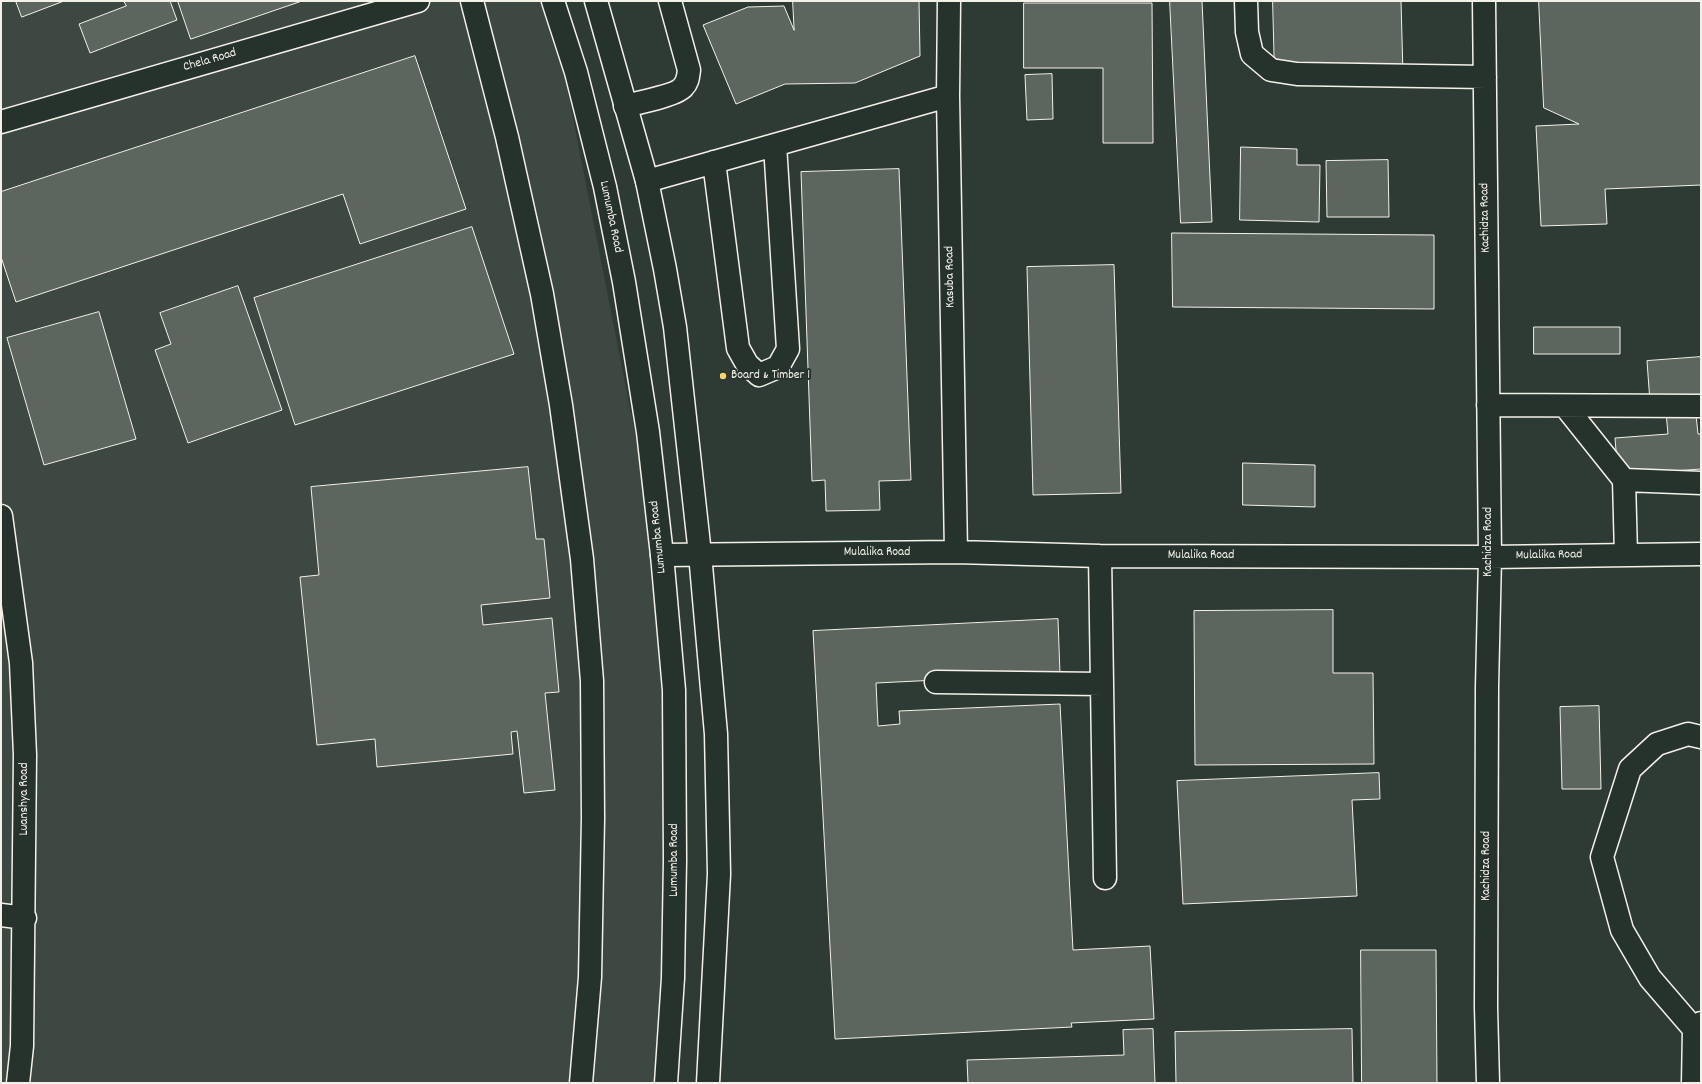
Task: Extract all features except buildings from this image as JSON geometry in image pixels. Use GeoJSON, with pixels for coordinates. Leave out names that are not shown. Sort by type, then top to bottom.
{"type":"FeatureCollection","features":[{"type":"Feature","properties":{"kind":"street","name":"Chela Road"},"geometry":{"type":"LineString","coordinates":[[1,122],[418,1]]}},
{"type":"Feature","properties":{"kind":"street"},"geometry":{"type":"LineString","coordinates":[[472,1],[507,137],[542,294],[561,405],[582,559],[592,681],[593,818],[590,977],[581,1083]]}},
{"type":"Feature","properties":{"kind":"street","name":"Lumumba Road"},"geometry":{"type":"LineString","coordinates":[[553,1],[576,72],[604,187],[624,282],[648,432],[662,555],[674,690],[675,860],[673,978],[666,1083]]}},
{"type":"Feature","properties":{"kind":"street"},"geometry":{"type":"LineString","coordinates":[[596,1],[647,181],[665,268],[675,327],[700,554],[716,734],[719,874],[708,1083]]}},
{"type":"Feature","properties":{"kind":"street"},"geometry":{"type":"LineString","coordinates":[[625,106],[682,89],[688,80],[689,70],[670,1]]}},
{"type":"Feature","properties":{"kind":"street","name":"Kasuba Road"},"geometry":{"type":"LineString","coordinates":[[949,1],[948,96],[956,552]]}},
{"type":"Feature","properties":{"kind":"street"},"geometry":{"type":"LineString","coordinates":[[1246,1],[1247,32],[1252,54],[1271,70],[1297,74],[1485,77]]}},
{"type":"Feature","properties":{"kind":"street","name":"Kachidza Road"},"geometry":{"type":"LineString","coordinates":[[1484,1],[1490,557],[1487,702],[1486,1007],[1488,1083]]}},
{"type":"Feature","properties":{"kind":"street"},"geometry":{"type":"LineString","coordinates":[[647,181],[948,96]]}},
{"type":"Feature","properties":{"kind":"street"},"geometry":{"type":"LineString","coordinates":[[714,162],[738,348],[747,364],[759,375],[778,367],[788,349],[775,145]]}},
{"type":"Feature","properties":{"kind":"street"},"geometry":{"type":"LineString","coordinates":[[1488,405],[1701,406]]}},
{"type":"Feature","properties":{"kind":"street"},"geometry":{"type":"LineString","coordinates":[[1565,406],[1604,457],[1624,480],[1626,555]]}},
{"type":"Feature","properties":{"kind":"street"},"geometry":{"type":"LineString","coordinates":[[1624,480],[1701,483]]}},
{"type":"Feature","properties":{"kind":"street","name":"Luanshya Road"},"geometry":{"type":"LineString","coordinates":[[1,516],[21,663],[25,755],[22,1046],[18,1083]]}},
{"type":"Feature","properties":{"kind":"street","name":"Mulalika Road"},"geometry":{"type":"LineString","coordinates":[[662,555],[956,552],[1100,556],[1490,557],[1701,554]]}},
{"type":"Feature","properties":{"kind":"street"},"geometry":{"type":"LineString","coordinates":[[1100,556],[1105,878]]}},
{"type":"Feature","properties":{"kind":"street"},"geometry":{"type":"LineString","coordinates":[[936,682],[1102,684]]}},
{"type":"Feature","properties":{"kind":"street"},"geometry":{"type":"LineString","coordinates":[[1693,1083],[1697,1026],[1650,978],[1622,930],[1602,856],[1630,769],[1657,744],[1688,734],[1701,737]]}},
{"type":"Feature","properties":{"kind":"street"},"geometry":{"type":"LineString","coordinates":[[1,916],[24,918]]}},
{"type":"Feature","properties":{"kind":"shaded area"},"geometry":{"type":"Polygon","coordinates":[[[1,1],[550,1],[662,571],[671,994],[658,1083],[1,1083],[1,1]]]}},
{"type":"Feature","properties":{"kind":"place","name":"Board & Timber 1"},"geometry":{"type":"Point","coordinates":[723,376]}}]}
